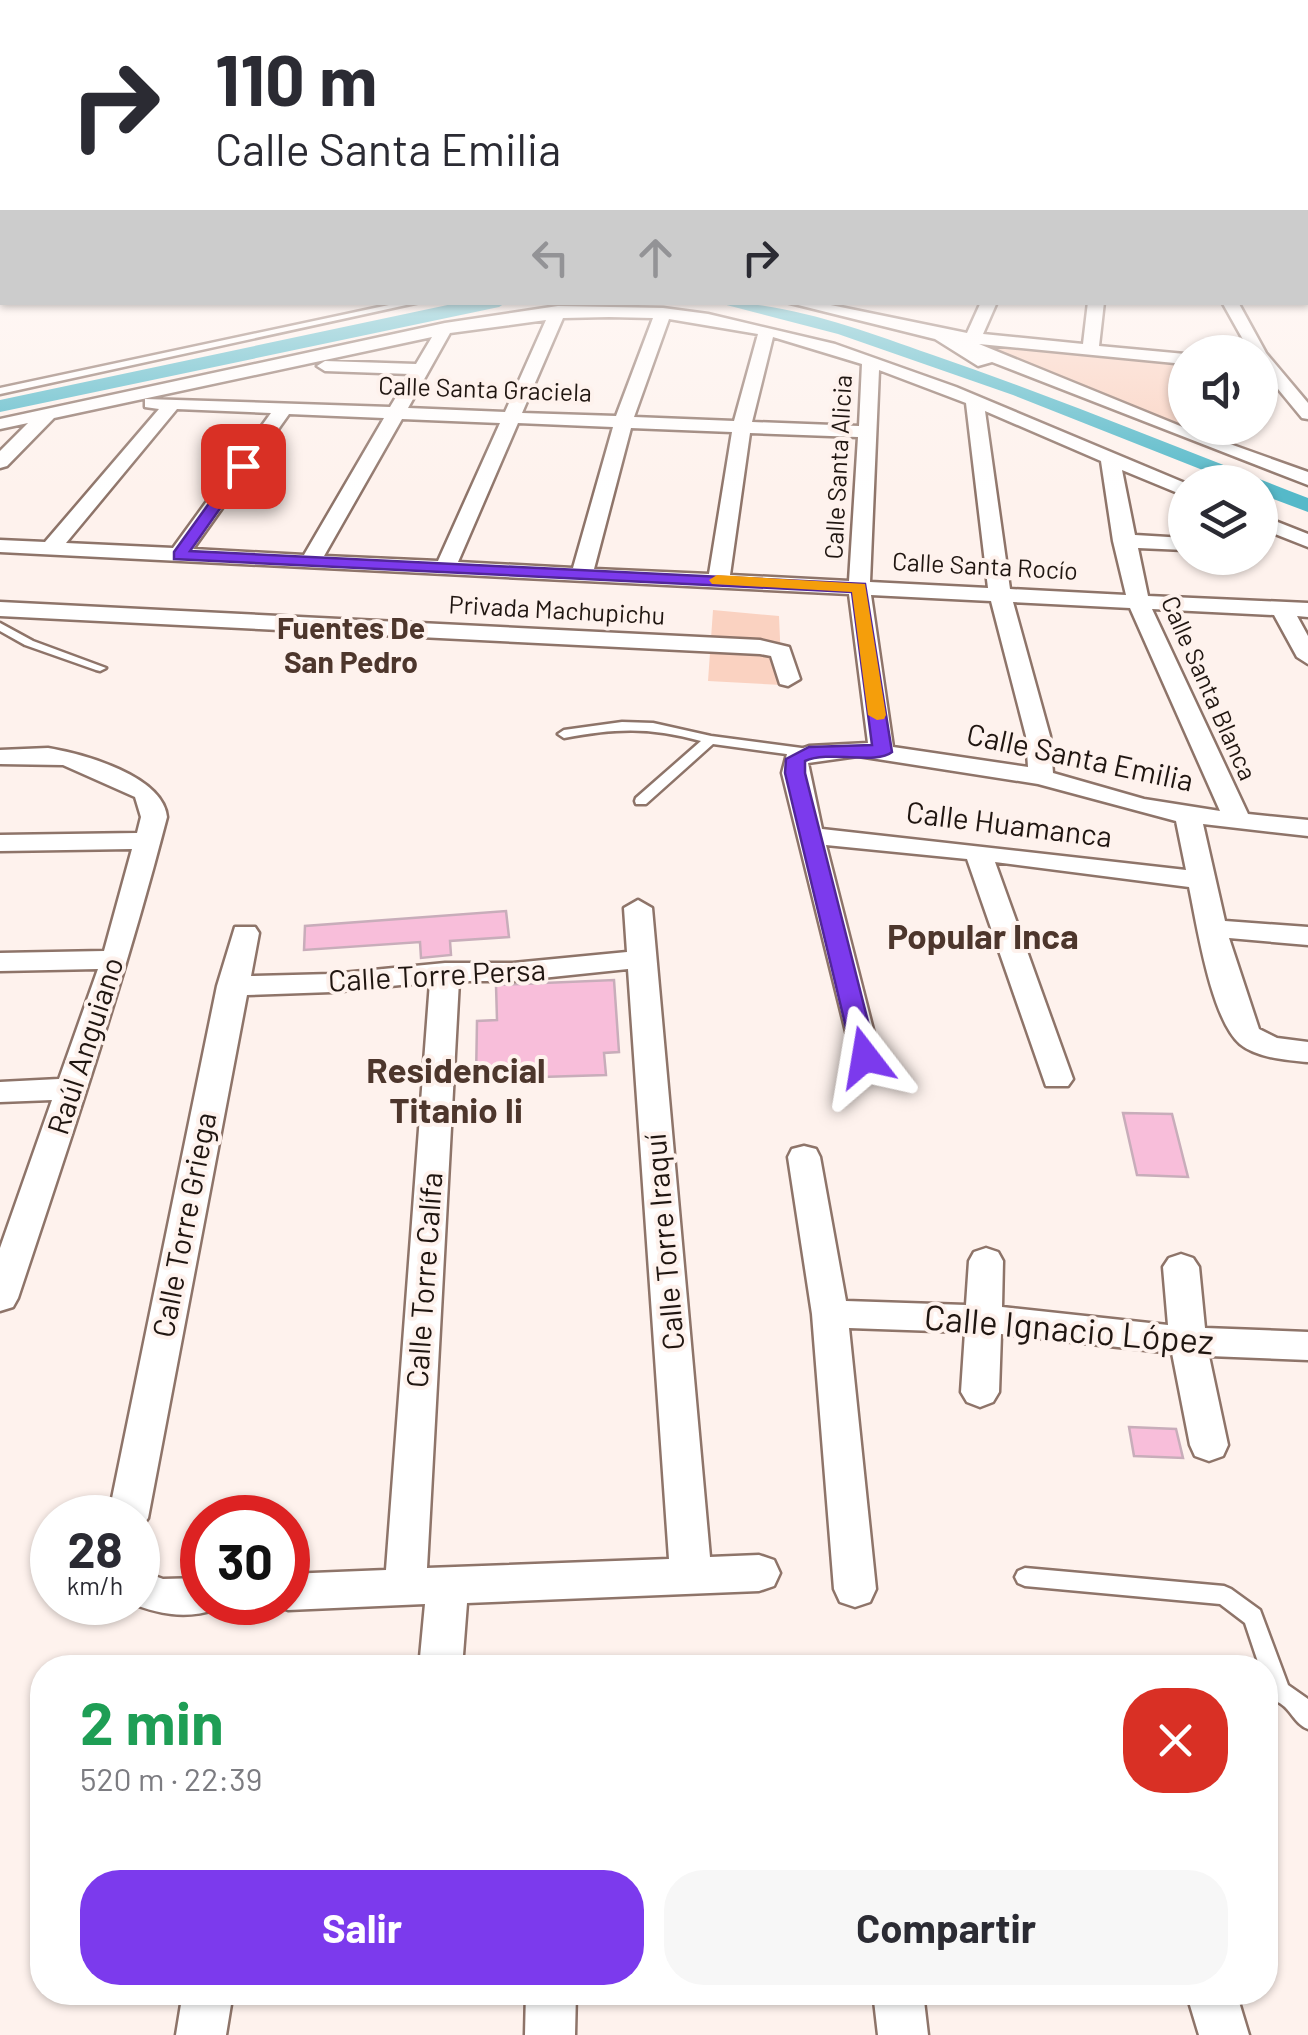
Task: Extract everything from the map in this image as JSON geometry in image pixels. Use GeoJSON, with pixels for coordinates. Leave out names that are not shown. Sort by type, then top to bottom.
{"type":"FeatureCollection","features":[{"type":"Feature","properties":{"kind":"street"},"geometry":{"type":"LineString","coordinates":[[819,305],[873,311],[940,334],[1168,357]]}},
{"type":"Feature","properties":{"kind":"street"},"geometry":{"type":"LineString","coordinates":[[988,305],[970,344],[976,350],[1308,479]]}},
{"type":"Feature","properties":{"kind":"street"},"geometry":{"type":"LineString","coordinates":[[1090,351],[1096,305]]}},
{"type":"Feature","properties":{"kind":"street"},"geometry":{"type":"LineString","coordinates":[[1232,305],[1250,335]]}},
{"type":"Feature","properties":{"kind":"street"},"geometry":{"type":"LineString","coordinates":[[444,568],[558,311]]}},
{"type":"Feature","properties":{"kind":"street"},"geometry":{"type":"LineString","coordinates":[[0,424],[445,328],[558,311],[663,313],[767,330],[871,362],[1168,483]]}},
{"type":"Feature","properties":{"kind":"street"},"geometry":{"type":"LineString","coordinates":[[582,574],[624,419],[663,313]]}},
{"type":"Feature","properties":{"kind":"street"},"geometry":{"type":"LineString","coordinates":[[311,561],[445,328]]}},
{"type":"Feature","properties":{"kind":"street"},"geometry":{"type":"LineString","coordinates":[[718,580],[742,424],[767,330]]}},
{"type":"Feature","properties":{"kind":"street"},"geometry":{"type":"LineString","coordinates":[[940,334],[960,351],[992,366],[1308,488]]}},
{"type":"Feature","properties":{"kind":"street","name":"Calle Santa Alicia"},"geometry":{"type":"LineString","coordinates":[[871,362],[859,588],[882,752]]}},
{"type":"Feature","properties":{"kind":"street"},"geometry":{"type":"LineString","coordinates":[[273,365],[422,369]]}},
{"type":"Feature","properties":{"kind":"street"},"geometry":{"type":"LineString","coordinates":[[1278,377],[1308,414]]}},
{"type":"Feature","properties":{"kind":"street","name":"Calle Santa Graciela"},"geometry":{"type":"LineString","coordinates":[[102,402],[398,410],[867,432]]}},
{"type":"Feature","properties":{"kind":"street"},"geometry":{"type":"LineString","coordinates":[[50,549],[173,403]]}},
{"type":"Feature","properties":{"kind":"street"},"geometry":{"type":"LineString","coordinates":[[975,403],[1000,595],[1038,736],[1041,777]]}},
{"type":"Feature","properties":{"kind":"street"},"geometry":{"type":"LineString","coordinates":[[179,555],[285,407]]}},
{"type":"Feature","properties":{"kind":"street"},"geometry":{"type":"LineString","coordinates":[[0,462],[48,414]]}},
{"type":"Feature","properties":{"kind":"street","name":"Calle Santa Blanca"},"geometry":{"type":"LineString","coordinates":[[1110,459],[1138,601],[1238,821]]}},
{"type":"Feature","properties":{"kind":"street"},"geometry":{"type":"LineString","coordinates":[[1278,528],[1308,541]]}},
{"type":"Feature","properties":{"kind":"street"},"geometry":{"type":"LineString","coordinates":[[1124,540],[1168,543]]}},
{"type":"Feature","properties":{"kind":"street","name":"Calle Santa Rocío"},"geometry":{"type":"LineString","coordinates":[[0,546],[1308,610]]}},
{"type":"Feature","properties":{"kind":"street","name":"Privada Machupichu"},"geometry":{"type":"LineString","coordinates":[[0,609],[760,648],[782,652],[788,679]]}},
{"type":"Feature","properties":{"kind":"street"},"geometry":{"type":"LineString","coordinates":[[1282,609],[1308,656]]}},
{"type":"Feature","properties":{"kind":"street","name":"Calle Santa Emilia"},"geometry":{"type":"LineString","coordinates":[[802,763],[858,749],[882,752],[1041,777],[1140,806],[1188,815],[1308,828]]}},
{"type":"Feature","properties":{"kind":"street"},"geometry":{"type":"LineString","coordinates":[[0,782],[6,757]]}},
{"type":"Feature","properties":{"kind":"street","name":"Raúl Anguiano"},"geometry":{"type":"LineString","coordinates":[[0,1298],[116,960],[154,817],[153,804],[144,792],[70,759],[6,757]]}},
{"type":"Feature","properties":{"kind":"street"},"geometry":{"type":"LineString","coordinates":[[802,763],[810,836],[865,1057]]}},
{"type":"Feature","properties":{"kind":"street"},"geometry":{"type":"LineString","coordinates":[[1188,815],[1200,880],[1233,1004],[1247,1034],[1260,1042],[1308,1052]]}},
{"type":"Feature","properties":{"kind":"street","name":"Calle Huamanca"},"geometry":{"type":"LineString","coordinates":[[810,836],[1200,880]]}},
{"type":"Feature","properties":{"kind":"street"},"geometry":{"type":"LineString","coordinates":[[0,843],[149,840]]}},
{"type":"Feature","properties":{"kind":"street"},"geometry":{"type":"LineString","coordinates":[[978,852],[1057,1079]]}},
{"type":"Feature","properties":{"kind":"street","name":"Calle Torre Iraquí"},"geometry":{"type":"LineString","coordinates":[[638,908],[692,1576]]}},
{"type":"Feature","properties":{"kind":"street"},"geometry":{"type":"LineString","coordinates":[[1216,929],[1308,936]]}},
{"type":"Feature","properties":{"kind":"street","name":"Calle Torre Griega"},"geometry":{"type":"LineString","coordinates":[[132,1495],[245,932]]}},
{"type":"Feature","properties":{"kind":"street"},"geometry":{"type":"LineString","coordinates":[[0,962],[116,960]]}},
{"type":"Feature","properties":{"kind":"street","name":"Calle Torre Persa"},"geometry":{"type":"LineString","coordinates":[[232,986],[332,983],[445,972],[513,972],[642,960]]}},
{"type":"Feature","properties":{"kind":"street","name":"Calle Torre Calífa"},"geometry":{"type":"LineString","coordinates":[[405,1588],[445,972]]}},
{"type":"Feature","properties":{"kind":"street"},"geometry":{"type":"LineString","coordinates":[[0,1092],[73,1089]]}},
{"type":"Feature","properties":{"kind":"street"},"geometry":{"type":"LineString","coordinates":[[804,1157],[830,1314],[855,1589]]}},
{"type":"Feature","properties":{"kind":"street"},"geometry":{"type":"LineString","coordinates":[[980,1392],[986,1262]]}},
{"type":"Feature","properties":{"kind":"street"},"geometry":{"type":"LineString","coordinates":[[1180,1267],[1188,1341],[1209,1445]]}},
{"type":"Feature","properties":{"kind":"street","name":"Calle Ignacio López"},"geometry":{"type":"LineString","coordinates":[[830,1314],[986,1319],[1188,1341],[1308,1346]]}},
{"type":"Feature","properties":{"kind":"street"},"geometry":{"type":"LineString","coordinates":[[310,1591],[759,1573]]}},
{"type":"Feature","properties":{"kind":"street"},"geometry":{"type":"LineString","coordinates":[[441,1655],[448,1586]]}},
{"type":"Feature","properties":{"kind":"street"},"geometry":{"type":"LineString","coordinates":[[201,2035],[206,2005]]}},
{"type":"Feature","properties":{"kind":"street"},"geometry":{"type":"LineString","coordinates":[[550,2035],[551,2005]]}},
{"type":"Feature","properties":{"kind":"street"},"geometry":{"type":"LineString","coordinates":[[900,2005],[903,2035]]}},
{"type":"Feature","properties":{"kind":"street"},"geometry":{"type":"LineString","coordinates":[[1215,2005],[1224,2035]]}},
{"type":"Feature","properties":{"kind":"lane"},"geometry":{"type":"LineString","coordinates":[[0,392],[402,305]]}},
{"type":"Feature","properties":{"kind":"lane"},"geometry":{"type":"LineString","coordinates":[[0,626],[29,643],[100,668]]}},
{"type":"Feature","properties":{"kind":"lane"},"geometry":{"type":"LineString","coordinates":[[564,734],[631,722],[657,724],[802,763]]}},
{"type":"Feature","properties":{"kind":"lane"},"geometry":{"type":"LineString","coordinates":[[641,801],[710,740]]}},
{"type":"Feature","properties":{"kind":"lane"},"geometry":{"type":"LineString","coordinates":[[1025,1578],[1224,1595],[1253,1617],[1263,1655]]}},
{"type":"Feature","properties":{"kind":"lane"},"geometry":{"type":"LineString","coordinates":[[1278,1692],[1304,1710],[1308,1718]]}},
{"type":"Feature","properties":{"kind":"shaded area"},"geometry":{"type":"Polygon","coordinates":[[[973,344],[1168,361],[1168,419],[1102,398],[973,344]]]}},
{"type":"Feature","properties":{"kind":"shaded area"},"geometry":{"type":"Polygon","coordinates":[[[713,610],[779,616],[782,685],[708,681],[713,610]]]}},
{"type":"Feature","properties":{"kind":"building"},"geometry":{"type":"Polygon","coordinates":[[[506,911],[509,937],[450,941],[451,955],[421,958],[420,942],[304,950],[305,926],[506,911]]]}},
{"type":"Feature","properties":{"kind":"building"},"geometry":{"type":"Polygon","coordinates":[[[614,980],[619,1052],[604,1053],[606,1075],[476,1079],[477,1021],[497,1020],[496,985],[614,980]]]}},
{"type":"Feature","properties":{"kind":"building"},"geometry":{"type":"Polygon","coordinates":[[[1123,1113],[1172,1114],[1188,1177],[1137,1175],[1123,1113]]]}},
{"type":"Feature","properties":{"kind":"building"},"geometry":{"type":"Polygon","coordinates":[[[1129,1427],[1176,1429],[1183,1458],[1134,1456],[1129,1427]]]}},
{"type":"Feature","properties":{"kind":"waterway"},"geometry":{"type":"LineString","coordinates":[[0,406],[478,305]]}},
{"type":"Feature","properties":{"kind":"waterway"},"geometry":{"type":"LineString","coordinates":[[736,305],[843,330],[1020,391],[1207,465]]}},
{"type":"Feature","properties":{"kind":"waterway"},"geometry":{"type":"LineString","coordinates":[[1278,494],[1308,506]]}},
{"type":"Feature","properties":{"kind":"slow traffic"},"geometry":{"type":"LineString","coordinates":[[717,580],[859,588],[877,715]]}},
{"type":"Feature","properties":{"kind":"district","name":"Fuentes De San Pedro"},"geometry":{"type":"Point","coordinates":[351,646]}},
{"type":"Feature","properties":{"kind":"district","name":"Popular Inca"},"geometry":{"type":"Point","coordinates":[983,937]}},
{"type":"Feature","properties":{"kind":"district","name":"Residencial Titanio Ii"},"geometry":{"type":"Point","coordinates":[456,1091]}},
{"type":"Feature","properties":{"kind":"route"},"geometry":{"type":"LineString","coordinates":[[243,466],[179,555],[859,588],[882,752],[809,752],[796,759],[795,773],[865,1057]]}}]}
